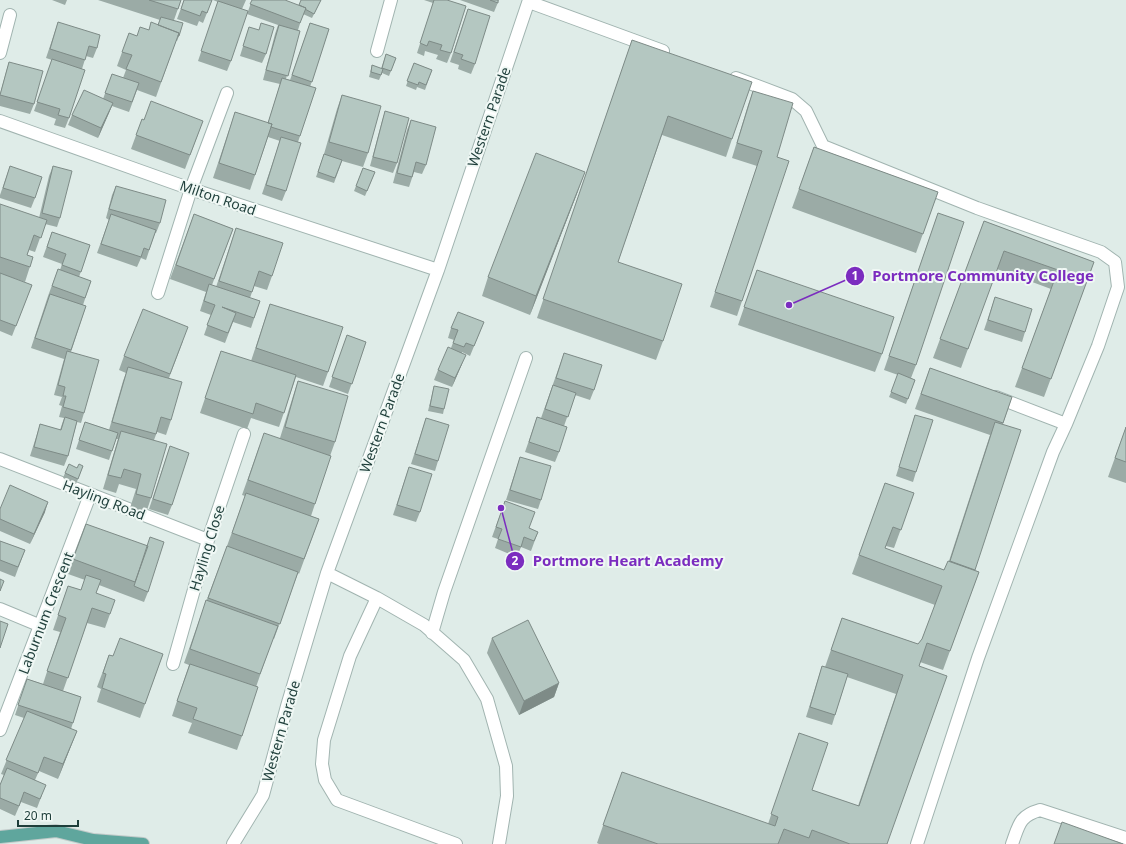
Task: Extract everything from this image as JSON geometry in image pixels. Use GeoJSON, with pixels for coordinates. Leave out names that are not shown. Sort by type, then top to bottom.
{"type":"FeatureCollection","features":[{"type":"Feature","properties":{"kind":"main road"},"geometry":{"type":"LineString","coordinates":[[0,837],[56,831],[94,840],[143,844]]}},
{"type":"Feature","properties":{"kind":"street"},"geometry":{"type":"LineString","coordinates":[[377,51],[391,0]]}},
{"type":"Feature","properties":{"kind":"street"},"geometry":{"type":"LineString","coordinates":[[529,1],[671,54]]}},
{"type":"Feature","properties":{"kind":"street","name":"Western Parade"},"geometry":{"type":"LineString","coordinates":[[233,844],[263,795],[327,573],[438,270],[529,1]]}},
{"type":"Feature","properties":{"kind":"street"},"geometry":{"type":"LineString","coordinates":[[0,53],[10,15]]}},
{"type":"Feature","properties":{"kind":"street"},"geometry":{"type":"LineString","coordinates":[[724,73],[792,99],[806,111],[823,146],[977,208],[1101,252],[1115,262],[1118,287],[1098,346],[1053,452],[978,658],[917,844]]}},
{"type":"Feature","properties":{"kind":"street"},"geometry":{"type":"LineString","coordinates":[[158,293],[191,189],[227,92]]}},
{"type":"Feature","properties":{"kind":"street","name":"Milton Road"},"geometry":{"type":"LineString","coordinates":[[0,121],[191,189],[438,270]]}},
{"type":"Feature","properties":{"kind":"street"},"geometry":{"type":"LineString","coordinates":[[432,633],[444,592],[526,358]]}},
{"type":"Feature","properties":{"kind":"street"},"geometry":{"type":"LineString","coordinates":[[986,393],[1066,424]]}},
{"type":"Feature","properties":{"kind":"street","name":"Hayling Close"},"geometry":{"type":"LineString","coordinates":[[173,664],[208,540],[244,434]]}},
{"type":"Feature","properties":{"kind":"street","name":"Hayling Road"},"geometry":{"type":"LineString","coordinates":[[0,459],[208,540]]}},
{"type":"Feature","properties":{"kind":"street","name":"Laburnum Crescent"},"geometry":{"type":"LineString","coordinates":[[0,730],[90,495]]}},
{"type":"Feature","properties":{"kind":"street"},"geometry":{"type":"LineString","coordinates":[[327,573],[377,598],[424,625],[464,660],[487,698],[506,766],[507,796],[499,844]]}},
{"type":"Feature","properties":{"kind":"street"},"geometry":{"type":"LineString","coordinates":[[377,598],[350,656],[324,740],[322,764],[325,780],[336,800],[456,844]]}},
{"type":"Feature","properties":{"kind":"street"},"geometry":{"type":"LineString","coordinates":[[0,609],[41,626]]}},
{"type":"Feature","properties":{"kind":"street"},"geometry":{"type":"LineString","coordinates":[[1012,844],[1020,822],[1028,814],[1040,810],[1126,838]]}},
{"type":"Feature","properties":{"kind":"building"},"geometry":{"type":"Polygon","coordinates":[[[149,0],[181,0],[178,9],[149,0]]]}},
{"type":"Feature","properties":{"kind":"building"},"geometry":{"type":"Polygon","coordinates":[[[184,0],[212,0],[207,13],[202,11],[200,16],[181,9],[184,0]]]}},
{"type":"Feature","properties":{"kind":"building"},"geometry":{"type":"Polygon","coordinates":[[[252,0],[285,0],[306,8],[300,23],[250,4],[252,0]]]}},
{"type":"Feature","properties":{"kind":"building"},"geometry":{"type":"Polygon","coordinates":[[[301,0],[321,0],[314,14],[299,5],[301,0]]]}},
{"type":"Feature","properties":{"kind":"building"},"geometry":{"type":"Polygon","coordinates":[[[434,0],[447,0],[466,6],[451,53],[440,50],[442,45],[429,41],[427,46],[420,43],[434,0]]]}},
{"type":"Feature","properties":{"kind":"building"},"geometry":{"type":"Polygon","coordinates":[[[490,0],[498,0],[498,3],[490,0]]]}},
{"type":"Feature","properties":{"kind":"building"},"geometry":{"type":"Polygon","coordinates":[[[218,1],[248,11],[231,61],[201,51],[218,1]]]}},
{"type":"Feature","properties":{"kind":"building"},"geometry":{"type":"Polygon","coordinates":[[[468,9],[490,16],[475,64],[461,59],[463,55],[454,52],[468,9]]]}},
{"type":"Feature","properties":{"kind":"building"},"geometry":{"type":"Polygon","coordinates":[[[161,17],[183,23],[179,36],[179,33],[158,25],[161,17]]]}},
{"type":"Feature","properties":{"kind":"building"},"geometry":{"type":"Polygon","coordinates":[[[58,22],[100,35],[97,48],[89,46],[85,60],[50,49],[58,22]]]}},
{"type":"Feature","properties":{"kind":"building"},"geometry":{"type":"Polygon","coordinates":[[[151,22],[179,33],[161,82],[126,69],[132,55],[122,52],[129,33],[137,36],[140,27],[149,30],[151,22]]]}},
{"type":"Feature","properties":{"kind":"building"},"geometry":{"type":"Polygon","coordinates":[[[261,23],[274,27],[266,54],[243,46],[249,27],[259,30],[261,23]]]}},
{"type":"Feature","properties":{"kind":"building"},"geometry":{"type":"Polygon","coordinates":[[[310,23],[329,29],[312,82],[292,75],[310,23]]]}},
{"type":"Feature","properties":{"kind":"building"},"geometry":{"type":"Polygon","coordinates":[[[279,25],[300,31],[288,76],[266,70],[279,25]]]}},
{"type":"Feature","properties":{"kind":"building"},"geometry":{"type":"Polygon","coordinates":[[[632,40],[752,82],[732,139],[668,116],[618,262],[682,284],[663,341],[543,299],[632,40]]]}},
{"type":"Feature","properties":{"kind":"building"},"geometry":{"type":"Polygon","coordinates":[[[386,54],[396,58],[391,71],[382,68],[386,54]]]}},
{"type":"Feature","properties":{"kind":"building"},"geometry":{"type":"Polygon","coordinates":[[[52,59],[85,70],[69,118],[58,115],[60,109],[37,102],[52,59]]]}},
{"type":"Feature","properties":{"kind":"building"},"geometry":{"type":"Polygon","coordinates":[[[9,62],[43,71],[34,104],[0,95],[9,62]]]}},
{"type":"Feature","properties":{"kind":"building"},"geometry":{"type":"Polygon","coordinates":[[[414,63],[432,70],[426,85],[419,82],[418,85],[407,81],[414,63]]]}},
{"type":"Feature","properties":{"kind":"building"},"geometry":{"type":"Polygon","coordinates":[[[372,65],[383,69],[381,75],[371,72],[372,65]]]}},
{"type":"Feature","properties":{"kind":"building"},"geometry":{"type":"Polygon","coordinates":[[[112,74],[139,83],[132,102],[105,93],[112,74]]]}},
{"type":"Feature","properties":{"kind":"building"},"geometry":{"type":"Polygon","coordinates":[[[282,78],[316,88],[300,136],[271,127],[272,124],[268,123],[282,78]]]}},
{"type":"Feature","properties":{"kind":"building"},"geometry":{"type":"Polygon","coordinates":[[[84,90],[113,103],[101,128],[72,115],[84,90]]]}},
{"type":"Feature","properties":{"kind":"building"},"geometry":{"type":"Polygon","coordinates":[[[753,91],[793,103],[777,157],[789,161],[742,301],[715,292],[762,151],[737,143],[753,91]]]}},
{"type":"Feature","properties":{"kind":"building"},"geometry":{"type":"Polygon","coordinates":[[[342,95],[381,106],[368,153],[329,142],[342,95]]]}},
{"type":"Feature","properties":{"kind":"building"},"geometry":{"type":"Polygon","coordinates":[[[151,101],[203,121],[190,155],[136,135],[142,119],[144,120],[151,101]]]}},
{"type":"Feature","properties":{"kind":"building"},"geometry":{"type":"Polygon","coordinates":[[[385,111],[409,118],[397,163],[373,157],[385,111]]]}},
{"type":"Feature","properties":{"kind":"building"},"geometry":{"type":"Polygon","coordinates":[[[235,112],[272,124],[255,175],[219,163],[235,112]]]}},
{"type":"Feature","properties":{"kind":"building"},"geometry":{"type":"Polygon","coordinates":[[[411,120],[436,127],[426,165],[416,162],[412,177],[397,173],[411,120]]]}},
{"type":"Feature","properties":{"kind":"building"},"geometry":{"type":"Polygon","coordinates":[[[281,137],[301,143],[286,191],[266,185],[281,137]]]}},
{"type":"Feature","properties":{"kind":"building"},"geometry":{"type":"Polygon","coordinates":[[[814,147],[938,192],[923,234],[799,189],[814,147]]]}},
{"type":"Feature","properties":{"kind":"building"},"geometry":{"type":"Polygon","coordinates":[[[536,153],[585,172],[536,296],[488,277],[536,153]]]}},
{"type":"Feature","properties":{"kind":"building"},"geometry":{"type":"Polygon","coordinates":[[[324,154],[342,160],[335,178],[318,172],[324,154]]]}},
{"type":"Feature","properties":{"kind":"building"},"geometry":{"type":"Polygon","coordinates":[[[10,166],[42,177],[35,198],[3,188],[10,166]]]}},
{"type":"Feature","properties":{"kind":"building"},"geometry":{"type":"Polygon","coordinates":[[[53,166],[72,171],[60,218],[42,213],[53,166]]]}},
{"type":"Feature","properties":{"kind":"building"},"geometry":{"type":"Polygon","coordinates":[[[363,168],[375,172],[367,191],[356,186],[363,168]]]}},
{"type":"Feature","properties":{"kind":"building"},"geometry":{"type":"Polygon","coordinates":[[[116,186],[166,200],[160,223],[109,209],[116,186]]]}},
{"type":"Feature","properties":{"kind":"building"},"geometry":{"type":"Polygon","coordinates":[[[0,204],[47,220],[41,238],[34,235],[27,255],[33,257],[30,267],[0,257],[0,204]]]}},
{"type":"Feature","properties":{"kind":"building"},"geometry":{"type":"Polygon","coordinates":[[[938,213],[964,222],[916,365],[889,356],[938,213]]]}},
{"type":"Feature","properties":{"kind":"building"},"geometry":{"type":"Polygon","coordinates":[[[111,214],[156,230],[149,250],[144,248],[141,257],[101,244],[111,214]]]}},
{"type":"Feature","properties":{"kind":"building"},"geometry":{"type":"Polygon","coordinates":[[[194,214],[233,229],[214,279],[176,265],[194,214]]]}},
{"type":"Feature","properties":{"kind":"building"},"geometry":{"type":"Polygon","coordinates":[[[984,221],[1094,262],[1051,379],[1022,368],[1058,270],[1004,251],[968,349],[940,339],[984,221]]]}},
{"type":"Feature","properties":{"kind":"building"},"geometry":{"type":"Polygon","coordinates":[[[236,228],[283,243],[272,276],[259,271],[252,292],[219,281],[236,228]]]}},
{"type":"Feature","properties":{"kind":"building"},"geometry":{"type":"Polygon","coordinates":[[[52,232],[90,245],[81,272],[62,265],[66,254],[47,247],[52,232]]]}},
{"type":"Feature","properties":{"kind":"building"},"geometry":{"type":"Polygon","coordinates":[[[58,269],[91,281],[85,298],[52,286],[58,269]]]}},
{"type":"Feature","properties":{"kind":"building"},"geometry":{"type":"Polygon","coordinates":[[[757,270],[894,317],[882,354],[744,307],[757,270]]]}},
{"type":"Feature","properties":{"kind":"building"},"geometry":{"type":"Polygon","coordinates":[[[0,273],[32,285],[16,326],[0,320],[0,273]]]}},
{"type":"Feature","properties":{"kind":"building"},"geometry":{"type":"Polygon","coordinates":[[[209,284],[260,301],[254,318],[222,307],[236,313],[228,333],[207,325],[215,305],[204,301],[209,284]]]}},
{"type":"Feature","properties":{"kind":"building"},"geometry":{"type":"Polygon","coordinates":[[[50,294],[86,306],[71,350],[35,338],[50,294]]]}},
{"type":"Feature","properties":{"kind":"building"},"geometry":{"type":"Polygon","coordinates":[[[995,297],[1032,309],[1025,332],[988,320],[995,297]]]}},
{"type":"Feature","properties":{"kind":"building"},"geometry":{"type":"Polygon","coordinates":[[[270,304],[343,327],[328,372],[256,348],[270,304]]]}},
{"type":"Feature","properties":{"kind":"building"},"geometry":{"type":"Polygon","coordinates":[[[143,309],[188,327],[170,374],[124,356],[143,309]]]}},
{"type":"Feature","properties":{"kind":"building"},"geometry":{"type":"Polygon","coordinates":[[[458,312],[484,322],[474,346],[466,343],[464,347],[453,343],[458,330],[451,328],[458,312]]]}},
{"type":"Feature","properties":{"kind":"building"},"geometry":{"type":"Polygon","coordinates":[[[347,335],[366,342],[352,384],[332,377],[347,335]]]}},
{"type":"Feature","properties":{"kind":"building"},"geometry":{"type":"Polygon","coordinates":[[[448,347],[466,355],[455,378],[438,370],[448,347]]]}},
{"type":"Feature","properties":{"kind":"building"},"geometry":{"type":"Polygon","coordinates":[[[67,351],[99,360],[84,413],[63,407],[66,396],[63,396],[65,387],[58,385],[67,351]]]}},
{"type":"Feature","properties":{"kind":"building"},"geometry":{"type":"Polygon","coordinates":[[[221,351],[296,375],[284,413],[256,403],[253,414],[205,398],[221,351]]]}},
{"type":"Feature","properties":{"kind":"building"},"geometry":{"type":"Polygon","coordinates":[[[564,353],[602,365],[594,390],[556,378],[564,353]]]}},
{"type":"Feature","properties":{"kind":"building"},"geometry":{"type":"Polygon","coordinates":[[[128,367],[182,382],[171,420],[161,417],[156,434],[112,422],[128,367]]]}},
{"type":"Feature","properties":{"kind":"building"},"geometry":{"type":"Polygon","coordinates":[[[930,368],[1012,397],[1003,423],[921,394],[930,368]]]}},
{"type":"Feature","properties":{"kind":"building"},"geometry":{"type":"Polygon","coordinates":[[[898,373],[915,380],[908,399],[891,392],[898,373]]]}},
{"type":"Feature","properties":{"kind":"building"},"geometry":{"type":"Polygon","coordinates":[[[298,381],[348,396],[335,442],[285,427],[298,381]]]}},
{"type":"Feature","properties":{"kind":"building"},"geometry":{"type":"Polygon","coordinates":[[[553,385],[576,393],[568,417],[545,409],[553,385]]]}},
{"type":"Feature","properties":{"kind":"building"},"geometry":{"type":"Polygon","coordinates":[[[434,386],[449,389],[444,409],[430,406],[434,386]]]}},
{"type":"Feature","properties":{"kind":"building"},"geometry":{"type":"Polygon","coordinates":[[[915,415],[933,420],[916,472],[899,467],[915,415]]]}},
{"type":"Feature","properties":{"kind":"building"},"geometry":{"type":"Polygon","coordinates":[[[65,417],[77,421],[68,456],[34,447],[40,424],[61,430],[65,417]]]}},
{"type":"Feature","properties":{"kind":"building"},"geometry":{"type":"Polygon","coordinates":[[[537,417],[567,427],[559,452],[529,442],[537,417]]]}},
{"type":"Feature","properties":{"kind":"building"},"geometry":{"type":"Polygon","coordinates":[[[426,418],[449,425],[438,461],[415,454],[426,418]]]}},
{"type":"Feature","properties":{"kind":"building"},"geometry":{"type":"Polygon","coordinates":[[[85,422],[118,433],[112,451],[79,440],[85,422]]]}},
{"type":"Feature","properties":{"kind":"building"},"geometry":{"type":"Polygon","coordinates":[[[995,422],[1021,430],[975,570],[950,561],[995,422]]]}},
{"type":"Feature","properties":{"kind":"building"},"geometry":{"type":"Polygon","coordinates":[[[1126,427],[1126,462],[1115,458],[1126,427]]]}},
{"type":"Feature","properties":{"kind":"building"},"geometry":{"type":"Polygon","coordinates":[[[121,431],[167,444],[151,498],[136,494],[141,474],[124,469],[121,478],[108,475],[121,431]]]}},
{"type":"Feature","properties":{"kind":"building"},"geometry":{"type":"Polygon","coordinates":[[[264,433],[331,456],[315,504],[248,480],[264,433]]]}},
{"type":"Feature","properties":{"kind":"building"},"geometry":{"type":"Polygon","coordinates":[[[170,446],[189,453],[172,505],[153,499],[170,446]]]}},
{"type":"Feature","properties":{"kind":"building"},"geometry":{"type":"Polygon","coordinates":[[[520,457],[551,466],[541,500],[510,490],[520,457]]]}},
{"type":"Feature","properties":{"kind":"building"},"geometry":{"type":"Polygon","coordinates":[[[69,464],[77,468],[79,464],[83,466],[78,479],[65,473],[69,464]]]}},
{"type":"Feature","properties":{"kind":"building"},"geometry":{"type":"Polygon","coordinates":[[[409,467],[432,474],[420,512],[397,505],[409,467]]]}},
{"type":"Feature","properties":{"kind":"building"},"geometry":{"type":"Polygon","coordinates":[[[885,483],[914,493],[901,530],[893,527],[885,548],[944,570],[948,561],[979,572],[950,651],[927,643],[919,666],[947,676],[887,844],[850,844],[812,830],[809,838],[784,829],[778,844],[658,844],[603,825],[622,772],[775,826],[778,817],[771,814],[799,733],[828,743],[812,790],[859,806],[903,675],[831,650],[842,618],[918,644],[922,639],[942,586],[859,555],[885,483]]]}},
{"type":"Feature","properties":{"kind":"building"},"geometry":{"type":"Polygon","coordinates":[[[10,485],[48,502],[34,534],[0,519],[0,509],[10,485]]]}},
{"type":"Feature","properties":{"kind":"building"},"geometry":{"type":"Polygon","coordinates":[[[246,493],[319,519],[304,559],[232,533],[246,493]]]}},
{"type":"Feature","properties":{"kind":"building"},"geometry":{"type":"Polygon","coordinates":[[[505,501],[535,512],[529,528],[538,532],[534,541],[524,537],[521,547],[498,539],[502,529],[496,527],[505,501]]]}},
{"type":"Feature","properties":{"kind":"building"},"geometry":{"type":"Polygon","coordinates":[[[86,524],[148,546],[135,582],[73,559],[86,524]]]}},
{"type":"Feature","properties":{"kind":"building"},"geometry":{"type":"Polygon","coordinates":[[[150,537],[164,542],[148,592],[134,586],[150,537]]]}},
{"type":"Feature","properties":{"kind":"building"},"geometry":{"type":"Polygon","coordinates":[[[0,541],[25,550],[18,567],[0,560],[0,541]]]}},
{"type":"Feature","properties":{"kind":"building"},"geometry":{"type":"Polygon","coordinates":[[[227,546],[298,572],[280,624],[208,598],[227,546]]]}},
{"type":"Feature","properties":{"kind":"building"},"geometry":{"type":"Polygon","coordinates":[[[86,575],[101,580],[96,593],[115,600],[110,614],[92,608],[68,678],[47,671],[66,618],[58,615],[68,586],[81,590],[86,575]]]}},
{"type":"Feature","properties":{"kind":"building"},"geometry":{"type":"Polygon","coordinates":[[[0,579],[4,581],[0,591],[0,579]]]}},
{"type":"Feature","properties":{"kind":"building"},"geometry":{"type":"Polygon","coordinates":[[[206,600],[278,626],[260,674],[190,649],[206,600]]]}},
{"type":"Feature","properties":{"kind":"building"},"geometry":{"type":"Polygon","coordinates":[[[528,620],[559,683],[524,701],[492,638],[528,620]]]}},
{"type":"Feature","properties":{"kind":"building"},"geometry":{"type":"Polygon","coordinates":[[[0,621],[8,624],[0,648],[0,621]]]}},
{"type":"Feature","properties":{"kind":"building"},"geometry":{"type":"Polygon","coordinates":[[[120,638],[163,654],[145,704],[102,688],[106,674],[103,673],[109,655],[113,656],[120,638]]]}},
{"type":"Feature","properties":{"kind":"building"},"geometry":{"type":"Polygon","coordinates":[[[190,664],[258,687],[242,736],[193,719],[197,708],[177,701],[190,664]]]}},
{"type":"Feature","properties":{"kind":"building"},"geometry":{"type":"Polygon","coordinates":[[[822,666],[848,674],[835,715],[810,707],[822,666]]]}},
{"type":"Feature","properties":{"kind":"building"},"geometry":{"type":"Polygon","coordinates":[[[27,679],[81,697],[73,723],[18,705],[27,679]]]}},
{"type":"Feature","properties":{"kind":"building"},"geometry":{"type":"Polygon","coordinates":[[[27,711],[77,731],[63,764],[44,757],[38,773],[6,760],[27,711]]]}},
{"type":"Feature","properties":{"kind":"building"},"geometry":{"type":"Polygon","coordinates":[[[7,768],[46,785],[40,799],[24,792],[19,806],[0,798],[0,785],[7,768]]]}},
{"type":"Feature","properties":{"kind":"building"},"geometry":{"type":"Polygon","coordinates":[[[1062,822],[1123,844],[1054,844],[1062,822]]]}},
{"type":"Feature","properties":{"kind":"place","name":"Portmore Community College"},"geometry":{"type":"Point","coordinates":[789,305]}},
{"type":"Feature","properties":{"kind":"place","name":"Portmore Heart Academy"},"geometry":{"type":"Point","coordinates":[501,508]}}]}
